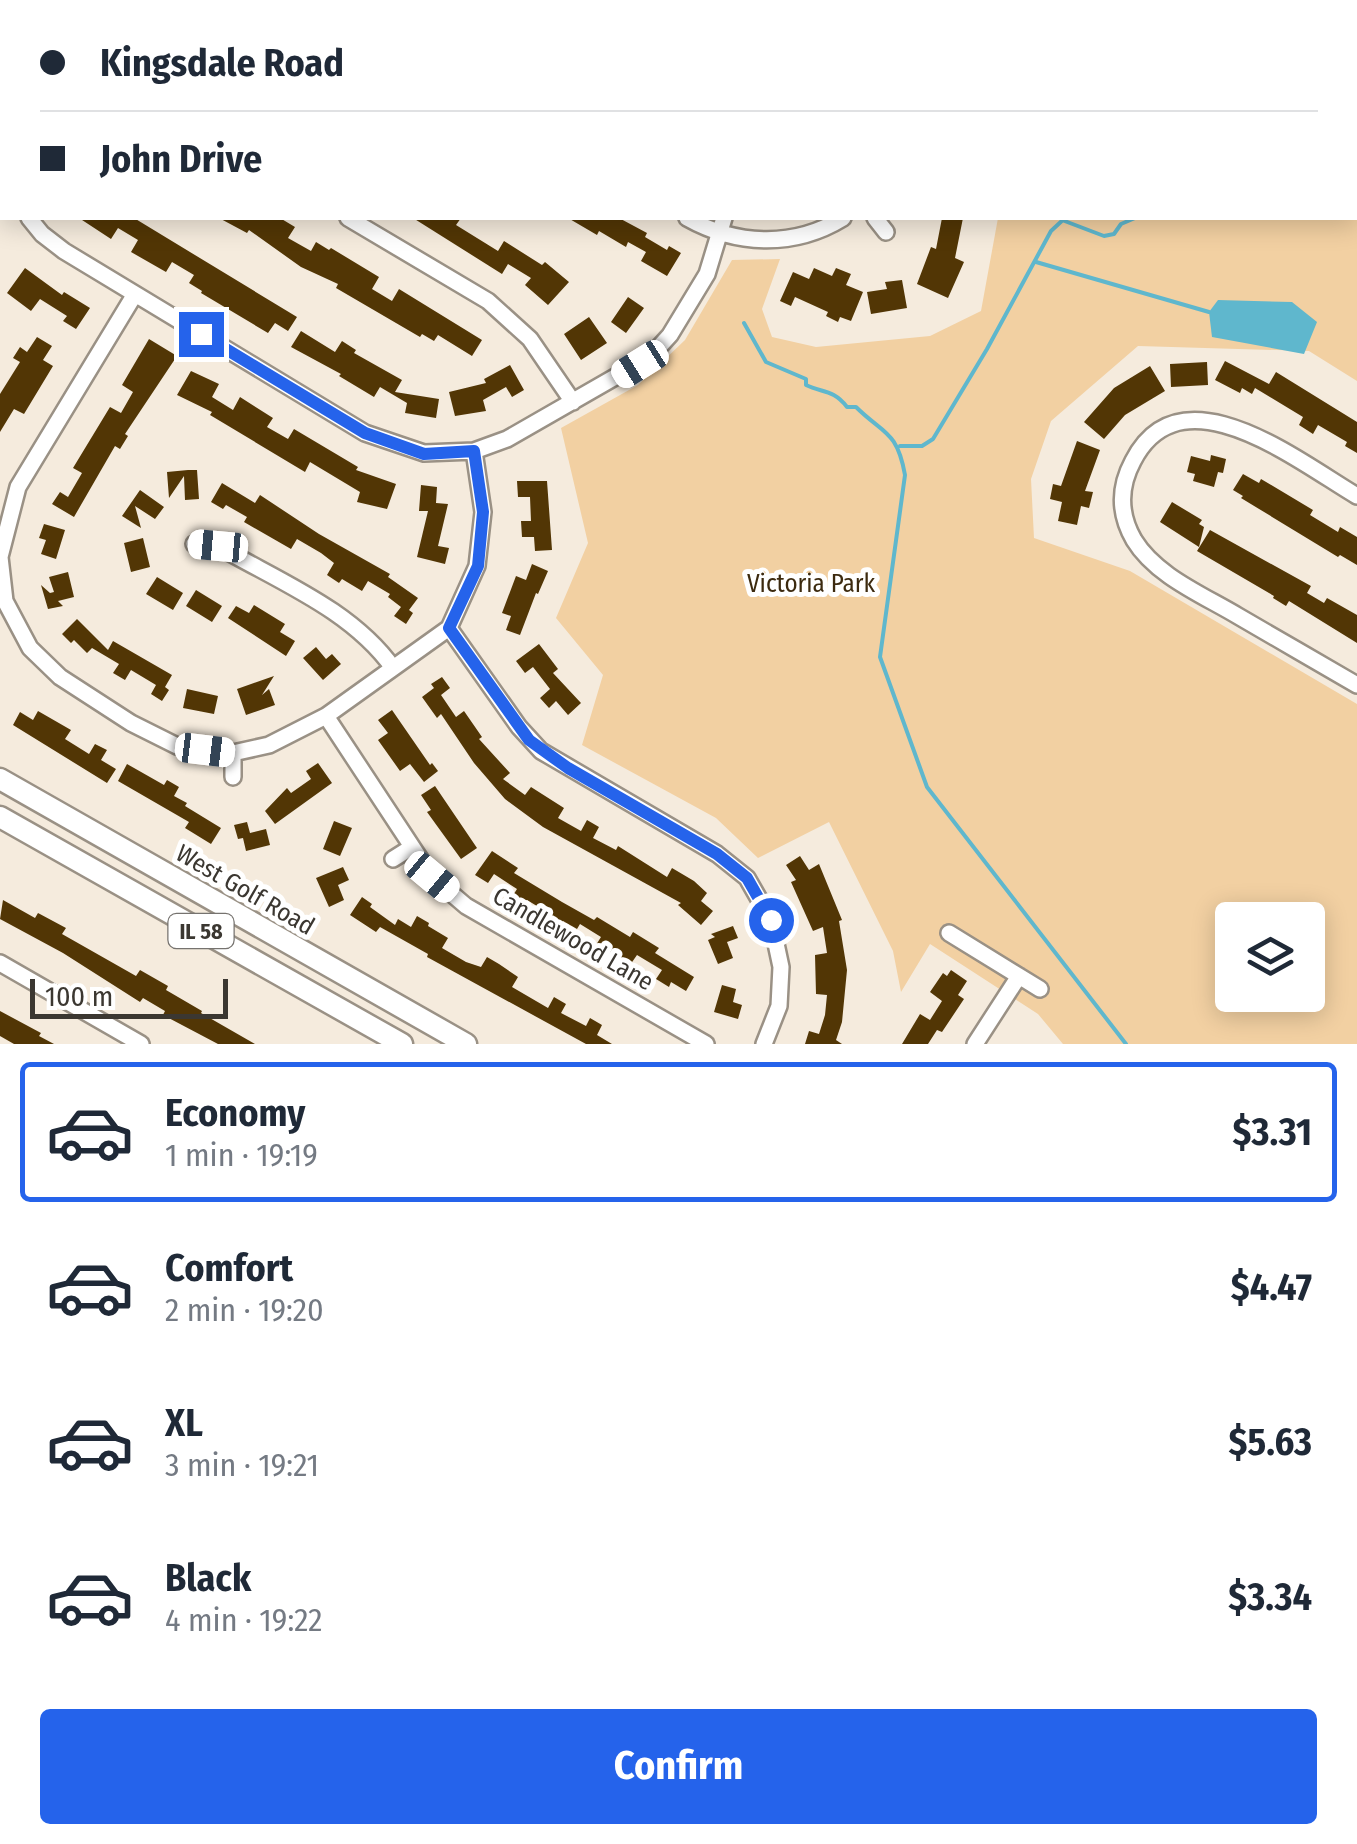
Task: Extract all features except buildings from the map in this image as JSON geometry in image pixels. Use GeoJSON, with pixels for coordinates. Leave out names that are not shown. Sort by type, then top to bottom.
{"type":"FeatureCollection","features":[{"type":"Feature","properties":{"kind":"main road","name":"West Golf Road"},"geometry":{"type":"LineString","coordinates":[[0,779],[466,1044]]}},
{"type":"Feature","properties":{"kind":"main road","name":"IL 58"},"geometry":{"type":"LineString","coordinates":[[0,817],[402,1044]]}},
{"type":"Feature","properties":{"kind":"street"},"geometry":{"type":"LineString","coordinates":[[30,220],[56,246],[365,433],[424,454],[474,451],[507,439],[640,364],[670,336],[707,274],[722,225],[754,240],[793,238],[823,230],[839,220]]}},
{"type":"Feature","properties":{"kind":"street"},"geometry":{"type":"LineString","coordinates":[[351,220],[488,300],[530,339],[573,402]]}},
{"type":"Feature","properties":{"kind":"street"},"geometry":{"type":"LineString","coordinates":[[877,220],[886,232]]}},
{"type":"Feature","properties":{"kind":"street"},"geometry":{"type":"LineString","coordinates":[[135,294],[18,487],[0,558],[2,602],[30,648],[60,676],[130,723],[177,746],[234,753],[270,746],[326,716],[449,628],[478,566],[483,512],[474,451]]}},
{"type":"Feature","properties":{"kind":"street"},"geometry":{"type":"LineString","coordinates":[[1357,496],[1240,428],[1194,418],[1158,430],[1133,459],[1120,500],[1135,540],[1165,573],[1357,685]]}},
{"type":"Feature","properties":{"kind":"street"},"geometry":{"type":"LineString","coordinates":[[194,544],[218,546],[346,620],[376,645],[393,668]]}},
{"type":"Feature","properties":{"kind":"street"},"geometry":{"type":"LineString","coordinates":[[449,628],[518,727],[541,750],[717,854],[747,878],[771,920],[781,967],[780,1006],[764,1044]]}},
{"type":"Feature","properties":{"kind":"street","name":"Candlewood Lane"},"geometry":{"type":"LineString","coordinates":[[326,716],[432,877],[466,906],[706,1044]]}},
{"type":"Feature","properties":{"kind":"street"},"geometry":{"type":"LineString","coordinates":[[234,753],[234,777]]}},
{"type":"Feature","properties":{"kind":"street"},"geometry":{"type":"LineString","coordinates":[[394,859],[412,847]]}},
{"type":"Feature","properties":{"kind":"street"},"geometry":{"type":"LineString","coordinates":[[948,933],[1040,989]]}},
{"type":"Feature","properties":{"kind":"street"},"geometry":{"type":"LineString","coordinates":[[0,963],[141,1044]]}},
{"type":"Feature","properties":{"kind":"street"},"geometry":{"type":"LineString","coordinates":[[976,1044],[1019,976]]}},
{"type":"Feature","properties":{"kind":"green space","name":"Victoria Park"},"geometry":{"type":"Polygon","coordinates":[[[998,220],[1357,220],[1357,381],[1309,351],[1138,346],[1051,421],[1031,479],[1034,538],[1130,571],[1357,704],[1357,1044],[1063,1044],[1038,1014],[930,944],[901,992],[893,951],[829,822],[758,858],[716,818],[582,745],[603,675],[556,618],[588,543],[561,428],[638,385],[685,340],[732,260],[780,259],[762,309],[772,337],[816,347],[930,336],[981,311],[998,220]]]}},
{"type":"Feature","properties":{"kind":"water"},"geometry":{"type":"Polygon","coordinates":[[[1218,300],[1292,302],[1317,322],[1304,354],[1212,337],[1209,312],[1218,300]]]}},
{"type":"Feature","properties":{"kind":"waterway"},"geometry":{"type":"LineString","coordinates":[[1062,220],[1104,236],[1114,234],[1121,224],[1130,220]]}},
{"type":"Feature","properties":{"kind":"waterway"},"geometry":{"type":"LineString","coordinates":[[900,446],[922,446],[933,439],[1051,231],[1063,220]]}},
{"type":"Feature","properties":{"kind":"waterway"},"geometry":{"type":"LineString","coordinates":[[1036,262],[1209,312]]}},
{"type":"Feature","properties":{"kind":"waterway"},"geometry":{"type":"LineString","coordinates":[[744,323],[766,362],[806,379],[806,385],[832,394],[847,407],[856,407],[888,434],[898,449],[905,475],[880,657],[927,787],[1126,1044]]}},
{"type":"Feature","properties":{"kind":"route"},"geometry":{"type":"LineString","coordinates":[[201,334],[365,433],[424,454],[474,451],[483,512],[478,566],[449,628],[529,740],[568,768],[717,854],[747,878],[771,920]]}}]}
